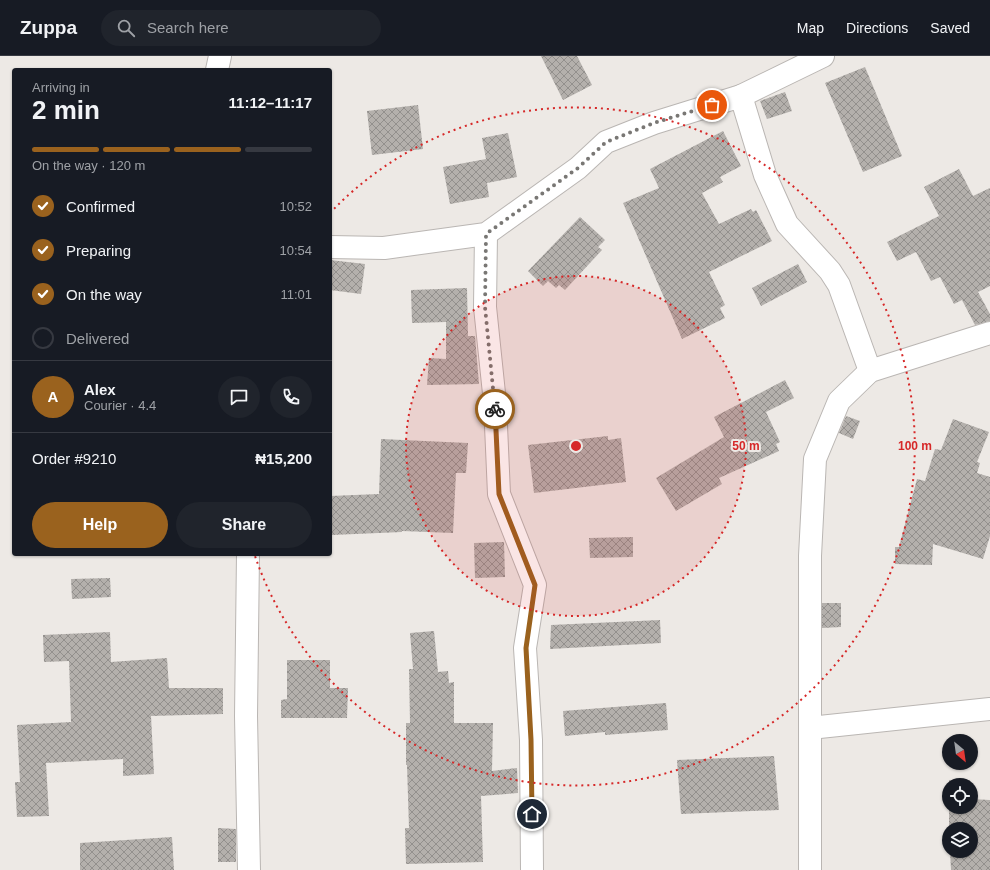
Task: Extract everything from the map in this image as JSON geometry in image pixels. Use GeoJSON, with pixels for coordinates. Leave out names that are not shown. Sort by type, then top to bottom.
{"type":"FeatureCollection","features":[{"type":"Feature","properties":{"kind":"street"},"geometry":{"type":"LineString","coordinates":[[217,68],[220,56]]}},
{"type":"Feature","properties":{"kind":"street"},"geometry":{"type":"LineString","coordinates":[[332,247],[384,248],[486,234],[578,168],[606,142],[654,123],[741,96],[823,56]]}},
{"type":"Feature","properties":{"kind":"street"},"geometry":{"type":"LineString","coordinates":[[741,96],[765,175],[787,224],[830,271],[839,285],[870,371]]}},
{"type":"Feature","properties":{"kind":"street"},"geometry":{"type":"LineString","coordinates":[[486,234],[485,307],[495,403],[499,494],[535,585],[526,648],[531,740],[532,870]]}},
{"type":"Feature","properties":{"kind":"street"},"geometry":{"type":"LineString","coordinates":[[810,870],[810,556],[815,459],[840,401],[870,371],[990,332]]}},
{"type":"Feature","properties":{"kind":"street"},"geometry":{"type":"LineString","coordinates":[[248,556],[246,716],[249,870]]}},
{"type":"Feature","properties":{"kind":"street"},"geometry":{"type":"LineString","coordinates":[[810,728],[990,709]]}},
{"type":"Feature","properties":{"kind":"building"},"geometry":{"type":"Polygon","coordinates":[[[541,56],[577,56],[592,85],[563,100],[541,56]]]}},
{"type":"Feature","properties":{"kind":"building"},"geometry":{"type":"Polygon","coordinates":[[[865,67],[902,156],[863,172],[825,83],[865,67]]]}},
{"type":"Feature","properties":{"kind":"building"},"geometry":{"type":"Polygon","coordinates":[[[785,92],[792,111],[767,119],[760,101],[785,92]]]}},
{"type":"Feature","properties":{"kind":"building"},"geometry":{"type":"Polygon","coordinates":[[[418,105],[423,149],[372,155],[367,111],[418,105]]]}},
{"type":"Feature","properties":{"kind":"building"},"geometry":{"type":"Polygon","coordinates":[[[723,131],[741,166],[720,177],[723,182],[702,193],[719,224],[751,209],[753,212],[756,210],[772,241],[709,272],[725,305],[720,308],[725,318],[682,339],[623,203],[659,188],[650,169],[723,131]]]}},
{"type":"Feature","properties":{"kind":"building"},"geometry":{"type":"Polygon","coordinates":[[[508,133],[517,177],[487,183],[489,197],[450,204],[443,167],[486,159],[482,138],[508,133]]]}},
{"type":"Feature","properties":{"kind":"building"},"geometry":{"type":"Polygon","coordinates":[[[959,169],[973,196],[990,188],[990,286],[978,292],[990,314],[990,321],[975,325],[962,300],[954,304],[940,277],[931,281],[916,252],[897,261],[887,242],[939,216],[924,187],[959,169]]]}},
{"type":"Feature","properties":{"kind":"building"},"geometry":{"type":"Polygon","coordinates":[[[580,217],[605,240],[598,247],[602,250],[565,290],[559,285],[556,288],[548,281],[543,286],[528,271],[580,217]]]}},
{"type":"Feature","properties":{"kind":"building"},"geometry":{"type":"Polygon","coordinates":[[[332,260],[365,264],[361,294],[332,290],[332,260]]]}},
{"type":"Feature","properties":{"kind":"building"},"geometry":{"type":"Polygon","coordinates":[[[798,264],[807,282],[761,306],[752,288],[798,264]]]}},
{"type":"Feature","properties":{"kind":"building"},"geometry":{"type":"Polygon","coordinates":[[[467,288],[468,336],[475,336],[479,384],[427,385],[429,358],[446,359],[446,322],[412,323],[411,290],[467,288]]]}},
{"type":"Feature","properties":{"kind":"building"},"geometry":{"type":"Polygon","coordinates":[[[785,380],[794,398],[766,412],[780,442],[776,444],[779,451],[719,478],[722,484],[676,511],[656,478],[724,437],[714,417],[785,380]]]}},
{"type":"Feature","properties":{"kind":"building"},"geometry":{"type":"Polygon","coordinates":[[[846,416],[860,421],[853,439],[839,433],[846,416]]]}},
{"type":"Feature","properties":{"kind":"building"},"geometry":{"type":"Polygon","coordinates":[[[953,419],[989,432],[977,462],[980,463],[977,473],[990,477],[990,536],[983,559],[933,544],[932,565],[895,564],[895,547],[899,547],[917,479],[925,481],[935,449],[941,450],[953,419]]]}},
{"type":"Feature","properties":{"kind":"building"},"geometry":{"type":"Polygon","coordinates":[[[608,436],[608,440],[621,438],[626,482],[534,493],[528,445],[608,436]]]}},
{"type":"Feature","properties":{"kind":"building"},"geometry":{"type":"Polygon","coordinates":[[[381,439],[468,443],[466,473],[456,473],[453,533],[402,531],[332,535],[332,496],[379,494],[381,439]]]}},
{"type":"Feature","properties":{"kind":"building"},"geometry":{"type":"Polygon","coordinates":[[[633,537],[633,557],[590,558],[589,538],[633,537]]]}},
{"type":"Feature","properties":{"kind":"building"},"geometry":{"type":"Polygon","coordinates":[[[504,542],[505,577],[475,578],[474,543],[504,542]]]}},
{"type":"Feature","properties":{"kind":"building"},"geometry":{"type":"Polygon","coordinates":[[[110,578],[111,597],[72,599],[71,579],[110,578]]]}},
{"type":"Feature","properties":{"kind":"building"},"geometry":{"type":"Polygon","coordinates":[[[822,603],[841,603],[841,627],[822,628],[822,603]]]}},
{"type":"Feature","properties":{"kind":"building"},"geometry":{"type":"Polygon","coordinates":[[[660,620],[661,643],[550,649],[551,625],[660,620]]]}},
{"type":"Feature","properties":{"kind":"building"},"geometry":{"type":"Polygon","coordinates":[[[434,631],[438,672],[448,671],[449,683],[454,682],[454,723],[493,723],[492,771],[517,768],[518,793],[481,796],[483,862],[406,864],[405,828],[409,828],[406,723],[410,723],[409,669],[413,669],[410,633],[434,631]]]}},
{"type":"Feature","properties":{"kind":"building"},"geometry":{"type":"Polygon","coordinates":[[[110,632],[111,662],[167,658],[169,688],[223,688],[223,714],[151,716],[154,774],[123,776],[123,759],[46,763],[49,816],[17,817],[15,782],[20,782],[17,725],[71,722],[69,661],[44,662],[43,635],[110,632]]]}},
{"type":"Feature","properties":{"kind":"building"},"geometry":{"type":"Polygon","coordinates":[[[287,660],[330,660],[330,688],[348,688],[347,718],[281,718],[281,700],[287,699],[287,660]]]}},
{"type":"Feature","properties":{"kind":"building"},"geometry":{"type":"Polygon","coordinates":[[[666,703],[668,730],[605,735],[605,732],[565,736],[563,711],[666,703]]]}},
{"type":"Feature","properties":{"kind":"building"},"geometry":{"type":"Polygon","coordinates":[[[774,756],[779,810],[681,814],[677,760],[774,756]]]}},
{"type":"Feature","properties":{"kind":"building"},"geometry":{"type":"Polygon","coordinates":[[[978,799],[990,800],[990,870],[951,870],[950,858],[978,858],[978,822],[949,822],[949,814],[978,814],[978,799]]]}},
{"type":"Feature","properties":{"kind":"building"},"geometry":{"type":"Polygon","coordinates":[[[218,828],[236,829],[236,862],[218,862],[218,828]]]}},
{"type":"Feature","properties":{"kind":"building"},"geometry":{"type":"Polygon","coordinates":[[[172,837],[174,870],[80,870],[80,843],[172,837]]]}},
{"type":"Feature","properties":{"kind":"way so far"},"geometry":{"type":"LineString","coordinates":[[495,409],[485,307],[486,234],[578,168],[606,142],[654,123],[712,105]]}},
{"type":"Feature","properties":{"kind":"route"},"geometry":{"type":"LineString","coordinates":[[495,409],[499,494],[535,585],[526,648],[531,740],[532,814]]}}]}
